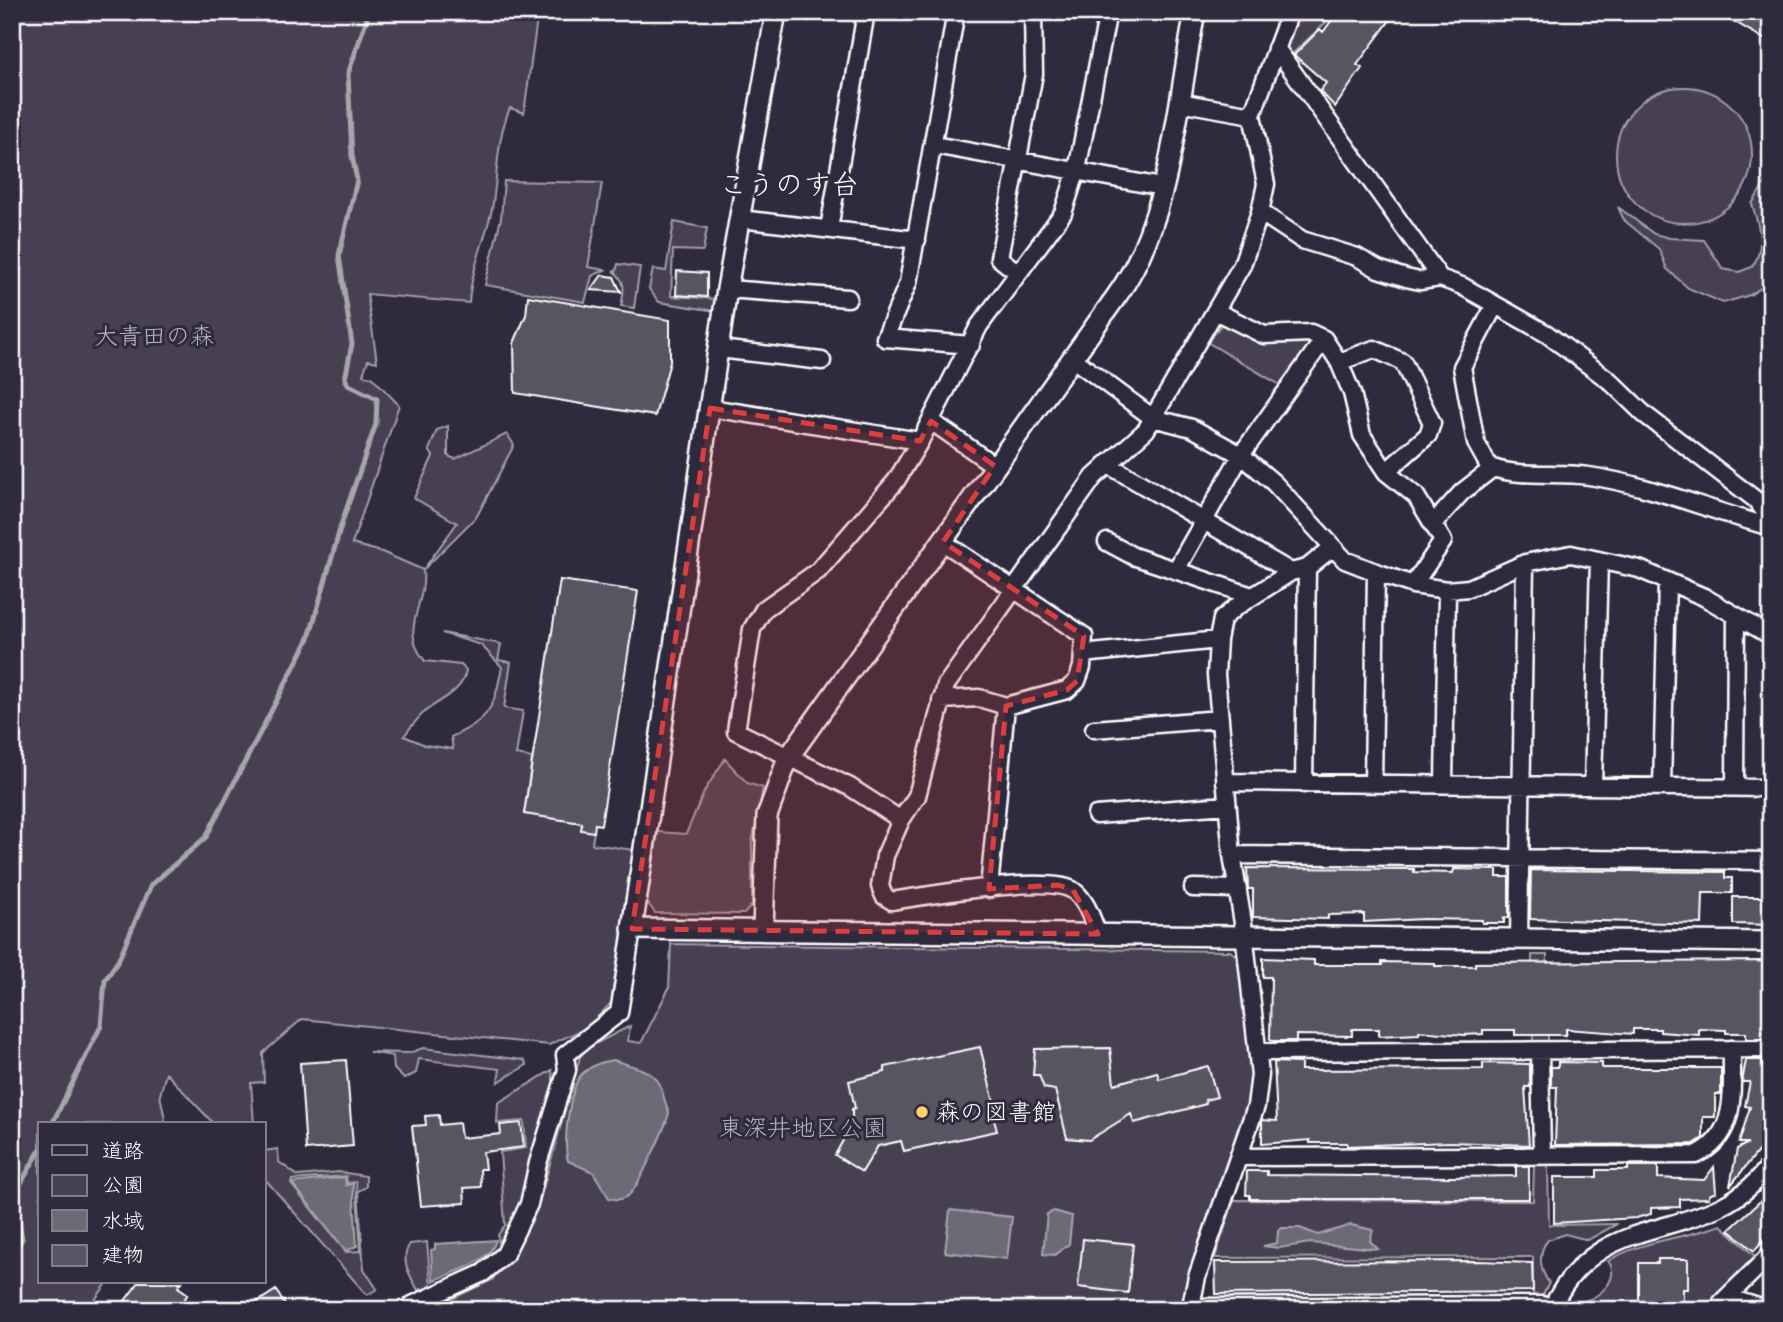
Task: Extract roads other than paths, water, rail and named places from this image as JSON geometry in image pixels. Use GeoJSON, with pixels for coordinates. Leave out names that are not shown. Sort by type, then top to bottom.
{"type":"FeatureCollection","features":[{"type":"Feature","properties":{"kind":"street"},"geometry":{"type":"LineString","coordinates":[[412,1305],[483,1273],[505,1254],[529,1204],[538,1163],[567,1070],[565,1055],[619,1013],[727,289],[776,12]]}},
{"type":"Feature","properties":{"kind":"street"},"geometry":{"type":"LineString","coordinates":[[829,229],[866,12]]}},
{"type":"Feature","properties":{"kind":"street"},"geometry":{"type":"LineString","coordinates":[[956,12],[908,283],[885,338],[971,345]]}},
{"type":"Feature","properties":{"kind":"street"},"geometry":{"type":"LineString","coordinates":[[1018,273],[999,258],[1034,74],[1033,12]]}},
{"type":"Feature","properties":{"kind":"street"},"geometry":{"type":"LineString","coordinates":[[901,820],[850,788],[736,731],[752,629],[764,609],[818,571],[896,481],[931,421],[979,326],[1063,213],[1077,170],[1108,12]]}},
{"type":"Feature","properties":{"kind":"street"},"geometry":{"type":"LineString","coordinates":[[763,930],[767,816],[789,758],[1133,274],[1145,251],[1162,187],[1195,12]]}},
{"type":"Feature","properties":{"kind":"street"},"geometry":{"type":"LineString","coordinates":[[1098,933],[1084,902],[1073,890],[1058,885],[989,889],[892,901],[884,896],[880,886],[885,856],[901,820],[918,796],[946,685],[1094,477],[1146,430],[1242,265],[1260,212],[1265,176],[1252,115],[1290,12]]}},
{"type":"Feature","properties":{"kind":"street"},"geometry":{"type":"LineString","coordinates":[[1276,48],[1440,278]]}},
{"type":"Feature","properties":{"kind":"street"},"geometry":{"type":"LineString","coordinates":[[1179,102],[1252,115]]}},
{"type":"Feature","properties":{"kind":"street"},"geometry":{"type":"LineString","coordinates":[[934,145],[1162,187]]}},
{"type":"Feature","properties":{"kind":"street"},"geometry":{"type":"LineString","coordinates":[[1260,212],[1302,240],[1357,257],[1378,269],[1420,281],[1440,278],[1462,286],[1547,334],[1610,381],[1644,414],[1756,500],[1771,520]]}},
{"type":"Feature","properties":{"kind":"street"},"geometry":{"type":"LineString","coordinates":[[740,219],[917,240]]}},
{"type":"Feature","properties":{"kind":"street"},"geometry":{"type":"LineString","coordinates":[[727,289],[848,298]]}},
{"type":"Feature","properties":{"kind":"street"},"geometry":{"type":"LineString","coordinates":[[1490,470],[1476,443],[1462,367],[1495,305]]}},
{"type":"Feature","properties":{"kind":"street"},"geometry":{"type":"LineString","coordinates":[[1215,312],[1265,335],[1311,333],[1324,339],[1339,362],[1352,393],[1362,435],[1386,472],[1416,496],[1443,541],[1413,586]]}},
{"type":"Feature","properties":{"kind":"street"},"geometry":{"type":"LineString","coordinates":[[1176,570],[1241,455],[1324,339]]}},
{"type":"Feature","properties":{"kind":"street"},"geometry":{"type":"LineString","coordinates":[[719,349],[822,361]]}},
{"type":"Feature","properties":{"kind":"street"},"geometry":{"type":"LineString","coordinates":[[1339,362],[1374,349],[1403,362],[1432,423],[1428,435],[1386,472]]}},
{"type":"Feature","properties":{"kind":"street"},"geometry":{"type":"LineString","coordinates":[[1072,358],[1153,418],[1192,428],[1241,455],[1275,483],[1345,560],[1413,586],[1447,590],[1469,588],[1525,564],[1555,555],[1571,555],[1639,569],[1667,580],[1771,636]]}},
{"type":"Feature","properties":{"kind":"street"},"geometry":{"type":"LineString","coordinates":[[710,408],[920,441]]}},
{"type":"Feature","properties":{"kind":"street"},"geometry":{"type":"LineString","coordinates":[[931,421],[995,466]]}},
{"type":"Feature","properties":{"kind":"street"},"geometry":{"type":"LineString","coordinates":[[1107,464],[1203,522],[1299,570]]}},
{"type":"Feature","properties":{"kind":"street"},"geometry":{"type":"LineString","coordinates":[[1433,524],[1462,492],[1490,470],[1587,475],[1628,484],[1771,527]]}},
{"type":"Feature","properties":{"kind":"street"},"geometry":{"type":"LineString","coordinates":[[941,700],[979,698],[1006,706],[1067,690],[1077,681],[1084,636],[1077,628],[1014,592],[943,542]]}},
{"type":"Feature","properties":{"kind":"street"},"geometry":{"type":"LineString","coordinates":[[1107,542],[1133,556],[1252,596]]}},
{"type":"Feature","properties":{"kind":"street"},"geometry":{"type":"LineString","coordinates":[[1332,548],[1252,596],[1222,619],[1218,640],[1216,675],[1227,805],[1259,1052],[1256,1106],[1197,1276],[1190,1308],[1455,1308],[1541,1305],[1551,1309],[1571,1274],[1602,1248],[1625,1236],[1708,1214],[1725,1206],[1755,1183],[1771,1163]]}},
{"type":"Feature","properties":{"kind":"street"},"geometry":{"type":"LineString","coordinates":[[1593,786],[1599,560]]}},
{"type":"Feature","properties":{"kind":"street"},"geometry":{"type":"LineString","coordinates":[[1519,939],[1525,564]]}},
{"type":"Feature","properties":{"kind":"street"},"geometry":{"type":"LineString","coordinates":[[1299,570],[1304,784]]}},
{"type":"Feature","properties":{"kind":"street"},"geometry":{"type":"LineString","coordinates":[[1373,784],[1376,572]]}},
{"type":"Feature","properties":{"kind":"street"},"geometry":{"type":"LineString","coordinates":[[1662,787],[1667,580]]}},
{"type":"Feature","properties":{"kind":"street"},"geometry":{"type":"LineString","coordinates":[[1444,784],[1447,590]]}},
{"type":"Feature","properties":{"kind":"street"},"geometry":{"type":"LineString","coordinates":[[1735,787],[1737,617]]}},
{"type":"Feature","properties":{"kind":"street"},"geometry":{"type":"LineString","coordinates":[[1083,654],[1218,640]]}},
{"type":"Feature","properties":{"kind":"street"},"geometry":{"type":"LineString","coordinates":[[989,889],[1006,706]]}},
{"type":"Feature","properties":{"kind":"street"},"geometry":{"type":"LineString","coordinates":[[1094,729],[1220,719]]}},
{"type":"Feature","properties":{"kind":"street"},"geometry":{"type":"LineString","coordinates":[[1225,782],[1771,788]]}},
{"type":"Feature","properties":{"kind":"street"},"geometry":{"type":"LineString","coordinates":[[1096,815],[1227,805]]}},
{"type":"Feature","properties":{"kind":"street"},"geometry":{"type":"LineString","coordinates":[[1232,855],[1771,861]]}},
{"type":"Feature","properties":{"kind":"street"},"geometry":{"type":"LineString","coordinates":[[1193,888],[1238,888]]}},
{"type":"Feature","properties":{"kind":"street"},"geometry":{"type":"LineString","coordinates":[[632,929],[1771,942]]}},
{"type":"Feature","properties":{"kind":"street"},"geometry":{"type":"LineString","coordinates":[[1239,1157],[1696,1155],[1712,1147],[1722,1136],[1727,1122],[1732,1049]]}},
{"type":"Feature","properties":{"kind":"street"},"geometry":{"type":"LineString","coordinates":[[1259,1052],[1771,1049]]}},
{"type":"Feature","properties":{"kind":"street"},"geometry":{"type":"LineString","coordinates":[[1540,1051],[1542,1155]]}},
{"type":"Feature","properties":{"kind":"street"},"geometry":{"type":"LineString","coordinates":[[1726,1304],[1771,1254]]}},
{"type":"Feature","properties":{"kind":"street"},"geometry":{"type":"LineString","coordinates":[[1726,1304],[1769,1310]]}},
{"type":"Feature","properties":{"kind":"water"},"geometry":{"type":"Polygon","coordinates":[[[614,1060],[642,1069],[654,1077],[662,1090],[669,1112],[639,1180],[629,1195],[617,1199],[609,1198],[593,1172],[568,1161],[566,1141],[568,1115],[578,1080],[593,1066],[614,1060]]]}},
{"type":"Feature","properties":{"kind":"water"},"geometry":{"type":"Polygon","coordinates":[[[345,1177],[346,1185],[353,1184],[357,1246],[346,1251],[292,1183],[345,1177]]]}},
{"type":"Feature","properties":{"kind":"water"},"geometry":{"type":"Polygon","coordinates":[[[950,1210],[1012,1217],[1007,1259],[945,1252],[950,1210]]]}},
{"type":"Feature","properties":{"kind":"water"},"geometry":{"type":"Polygon","coordinates":[[[1054,1211],[1072,1216],[1069,1244],[1055,1255],[1043,1254],[1047,1214],[1054,1211]]]}},
{"type":"Feature","properties":{"kind":"water"},"geometry":{"type":"Polygon","coordinates":[[[1351,1225],[1373,1230],[1370,1241],[1378,1249],[1310,1243],[1279,1248],[1263,1246],[1277,1243],[1278,1231],[1282,1228],[1300,1228],[1318,1235],[1351,1225]]]}},
{"type":"Feature","properties":{"kind":"water"},"geometry":{"type":"Polygon","coordinates":[[[496,1240],[493,1248],[479,1261],[433,1281],[431,1250],[435,1249],[435,1244],[496,1240]]]}},
{"type":"Feature","properties":{"kind":"waterway"},"geometry":{"type":"LineString","coordinates":[[53,1122],[101,1026],[105,980],[118,961],[151,885],[206,837],[309,638],[342,522],[376,424],[377,399],[349,385],[345,379],[352,344],[339,255],[357,180],[352,156],[348,74],[369,12]]}},
{"type":"Feature","properties":{"kind":"waterway"},"geometry":{"type":"LineString","coordinates":[[12,1254],[22,1239],[16,1204],[17,1190],[38,1153]]}},
{"type":"Feature","properties":{"kind":"place","name":"森の図書館"},"geometry":{"type":"Point","coordinates":[922,1112]}},
{"type":"Feature","properties":{"kind":"district","name":"こうのす台"},"geometry":{"type":"Point","coordinates":[789,184]}},
{"type":"Feature","properties":{"kind":"park label","name":"大青田の森"},"geometry":{"type":"Point","coordinates":[154,336]}},
{"type":"Feature","properties":{"kind":"park label","name":"東深井地区公園"},"geometry":{"type":"Point","coordinates":[803,1128]}}]}
